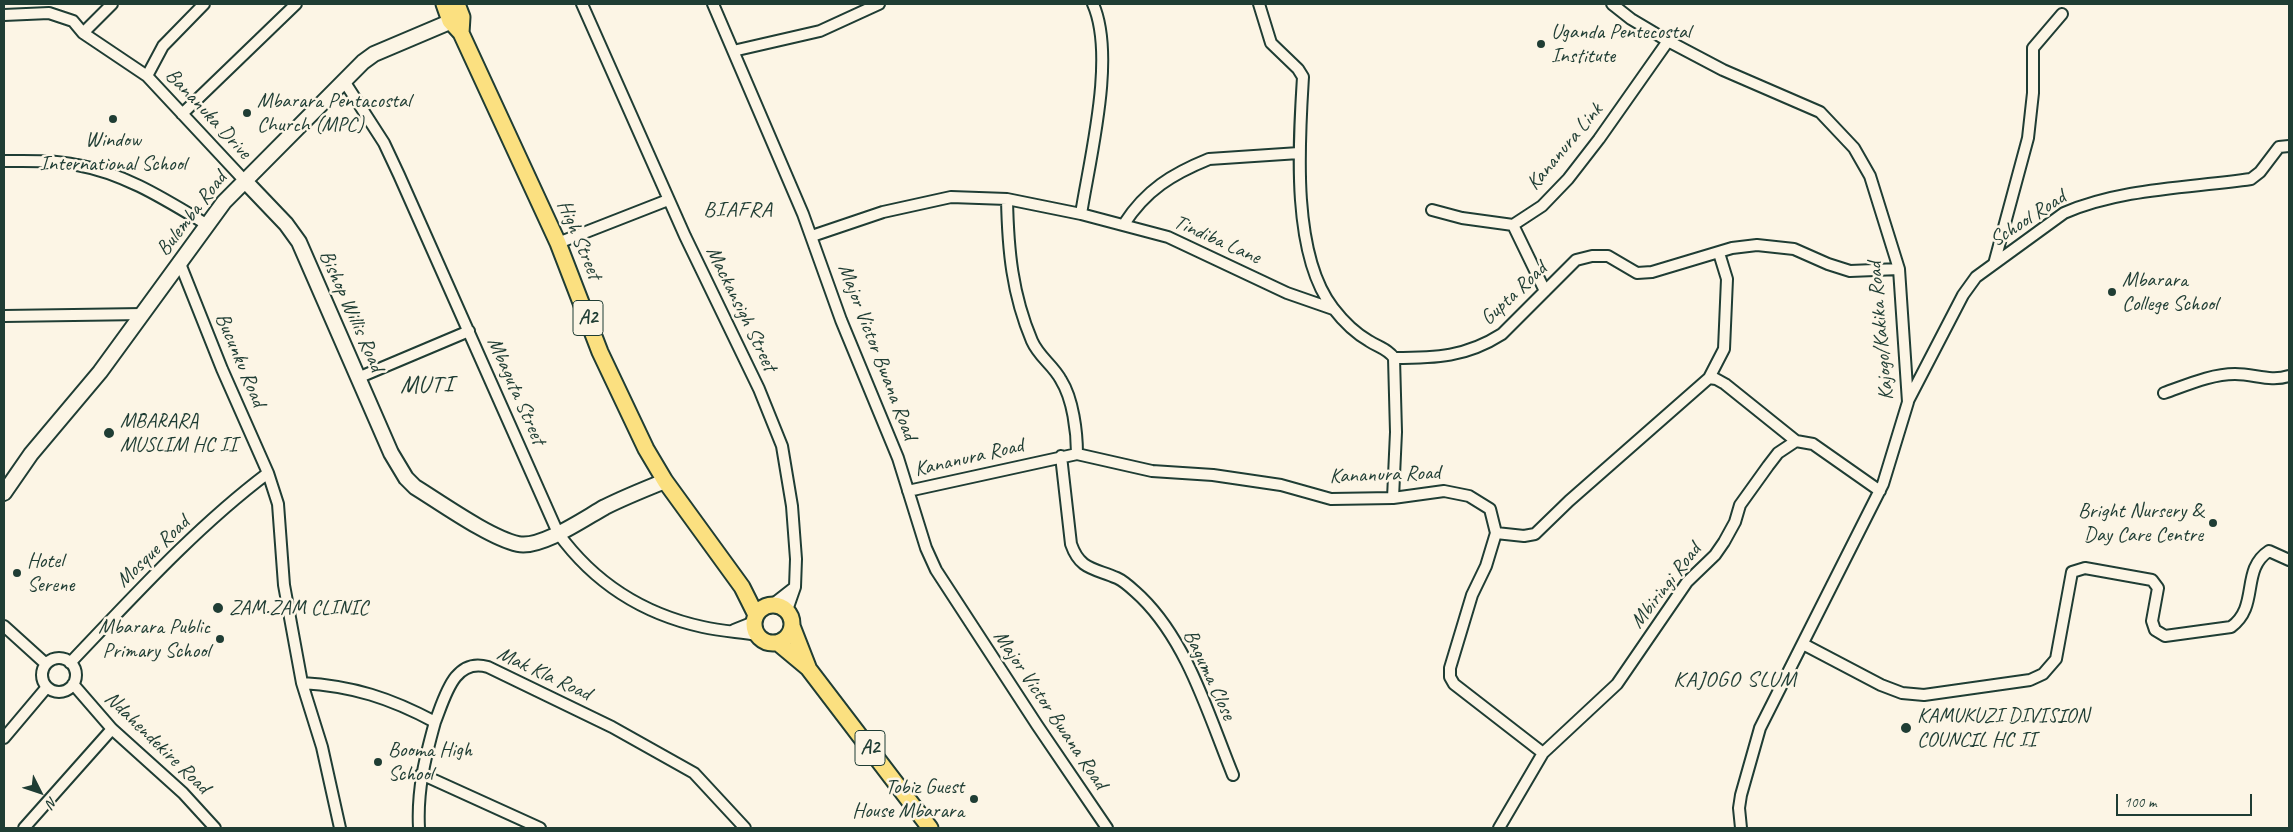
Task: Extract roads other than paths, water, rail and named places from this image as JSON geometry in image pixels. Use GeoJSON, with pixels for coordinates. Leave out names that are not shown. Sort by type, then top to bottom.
{"type":"FeatureCollection","features":[{"type":"Feature","properties":{"kind":"main road","name":"High Street"},"geometry":{"type":"LineString","coordinates":[[444,4],[456,14],[461,33],[558,243],[600,352],[646,449],[665,481],[742,587],[755,624]]}},
{"type":"Feature","properties":{"kind":"main road","name":"Bulemba Road"},"geometry":{"type":"LineString","coordinates":[[4,493],[32,454],[100,372],[206,224],[244,180],[374,54],[456,14]]}},
{"type":"Feature","properties":{"kind":"main road","name":"Bishop Willis Road"},"geometry":{"type":"LineString","coordinates":[[244,180],[286,224],[298,242],[360,377],[391,453],[406,478],[415,487],[473,522],[519,544],[534,542],[558,532],[606,507],[665,481]]}},
{"type":"Feature","properties":{"kind":"main road","name":"High Street"},"geometry":{"type":"LineString","coordinates":[[742,587],[770,605]]}},
{"type":"Feature","properties":{"kind":"main road","name":"A2"},"geometry":{"type":"LineString","coordinates":[[770,605],[787,610],[808,668]]}},
{"type":"Feature","properties":{"kind":"main road"},"geometry":{"type":"LineString","coordinates":[[755,624],[770,605]]}},
{"type":"Feature","properties":{"kind":"main road","name":"A2"},"geometry":{"type":"LineString","coordinates":[[755,624],[766,642],[778,643],[808,668],[930,828]]}},
{"type":"Feature","properties":{"kind":"main road"},"geometry":{"type":"LineString","coordinates":[[778,643],[790,634],[792,626]]}},
{"type":"Feature","properties":{"kind":"street"},"geometry":{"type":"LineString","coordinates":[[83,32],[112,4]]}},
{"type":"Feature","properties":{"kind":"street","name":"Bananuka Drive"},"geometry":{"type":"LineString","coordinates":[[203,4],[163,46],[147,76],[244,180]]}},
{"type":"Feature","properties":{"kind":"street"},"geometry":{"type":"LineString","coordinates":[[182,114],[296,4]]}},
{"type":"Feature","properties":{"kind":"street","name":"Mackansigh Street"},"geometry":{"type":"LineString","coordinates":[[582,4],[668,200],[759,389],[782,446],[792,506],[796,559],[795,587],[787,610]]}},
{"type":"Feature","properties":{"kind":"street","name":"Major Victor Bwana Road"},"geometry":{"type":"LineString","coordinates":[[713,4],[812,236],[844,327],[898,458],[926,548],[936,570],[1015,693],[1107,828]]}},
{"type":"Feature","properties":{"kind":"street"},"geometry":{"type":"LineString","coordinates":[[734,51],[820,31],[879,4]]}},
{"type":"Feature","properties":{"kind":"street"},"geometry":{"type":"LineString","coordinates":[[1081,214],[1102,78],[1100,20],[1093,4]]}},
{"type":"Feature","properties":{"kind":"street"},"geometry":{"type":"LineString","coordinates":[[1259,4],[1272,43],[1298,69],[1303,77],[1299,153],[1305,236],[1312,273],[1321,292],[1334,310],[1351,328],[1369,342],[1390,352],[1394,358],[1396,432],[1392,498]]}},
{"type":"Feature","properties":{"kind":"street","name":"Kajogo/Kakika Road"},"geometry":{"type":"LineString","coordinates":[[1612,4],[1631,19],[1668,41],[1723,70],[1820,112],[1833,124],[1854,148],[1870,176],[1898,269],[1908,402],[1880,491],[1758,734],[1740,796],[1741,828]]}},
{"type":"Feature","properties":{"kind":"street"},"geometry":{"type":"LineString","coordinates":[[4,15],[49,13],[73,21],[83,32],[147,76]]}},
{"type":"Feature","properties":{"kind":"street"},"geometry":{"type":"LineString","coordinates":[[1994,264],[2028,138],[2033,93],[2034,48],[2062,14]]}},
{"type":"Feature","properties":{"kind":"street","name":"Kananura Link"},"geometry":{"type":"LineString","coordinates":[[1513,225],[1542,206],[1568,179],[1605,132],[1668,41]]}},
{"type":"Feature","properties":{"kind":"street","name":"Mbaguta Street"},"geometry":{"type":"LineString","coordinates":[[344,81],[384,143],[558,532],[587,565],[628,600],[645,609],[704,627],[734,631],[755,624]]}},
{"type":"Feature","properties":{"kind":"street","name":"School Road"},"geometry":{"type":"LineString","coordinates":[[1908,402],[1963,295],[1976,278],[2064,213],[2079,207],[2155,190],[2251,179],[2260,172],[2280,147],[2289,146]]}},
{"type":"Feature","properties":{"kind":"street"},"geometry":{"type":"LineString","coordinates":[[1124,224],[1137,204],[1150,192],[1209,159],[1299,153]]}},
{"type":"Feature","properties":{"kind":"street"},"geometry":{"type":"LineString","coordinates":[[4,162],[43,161],[78,165],[121,178],[153,193],[206,224]]}},
{"type":"Feature","properties":{"kind":"street","name":"Tindiba Lane"},"geometry":{"type":"LineString","coordinates":[[812,236],[883,212],[951,197],[1007,199],[1124,224],[1168,237],[1287,293],[1334,310]]}},
{"type":"Feature","properties":{"kind":"street"},"geometry":{"type":"LineString","coordinates":[[1007,199],[1008,253],[1020,307],[1039,355],[1062,380],[1066,390],[1077,454]]}},
{"type":"Feature","properties":{"kind":"street"},"geometry":{"type":"LineString","coordinates":[[558,243],[668,200]]}},
{"type":"Feature","properties":{"kind":"street"},"geometry":{"type":"LineString","coordinates":[[1432,210],[1462,218],[1513,225],[1545,291]]}},
{"type":"Feature","properties":{"kind":"street","name":"Gupta Road"},"geometry":{"type":"LineString","coordinates":[[1394,358],[1433,358],[1459,355],[1490,342],[1502,334],[1576,260],[1592,256],[1608,256],[1637,273],[1652,272],[1732,248],[1757,245],[1794,249],[1828,264],[1850,270],[1898,269]]}},
{"type":"Feature","properties":{"kind":"street"},"geometry":{"type":"LineString","coordinates":[[1544,753],[1454,684],[1450,677],[1450,668],[1472,595],[1486,566],[1496,533],[1524,536],[1535,534],[1569,501],[1709,378],[1724,349],[1726,279],[1719,253]]}},
{"type":"Feature","properties":{"kind":"street","name":"Bucunku Road"},"geometry":{"type":"LineString","coordinates":[[179,261],[222,369],[268,473]]}},
{"type":"Feature","properties":{"kind":"street"},"geometry":{"type":"LineString","coordinates":[[4,316],[143,314]]}},
{"type":"Feature","properties":{"kind":"street"},"geometry":{"type":"LineString","coordinates":[[360,377],[469,331]]}},
{"type":"Feature","properties":{"kind":"street"},"geometry":{"type":"LineString","coordinates":[[2164,393],[2208,378],[2235,374],[2280,379],[2289,376]]}},
{"type":"Feature","properties":{"kind":"street"},"geometry":{"type":"LineString","coordinates":[[1709,378],[1716,379],[1725,384],[1796,441],[1813,444],[1880,491]]}},
{"type":"Feature","properties":{"kind":"street","name":"Mbiringi Road"},"geometry":{"type":"LineString","coordinates":[[1498,828],[1544,753],[1617,684],[1687,582],[1715,555],[1735,522],[1740,505],[1778,452],[1796,441]]}},
{"type":"Feature","properties":{"kind":"street","name":"Kananura Road"},"geometry":{"type":"LineString","coordinates":[[908,491],[1077,454],[1152,471],[1213,474],[1281,485],[1331,499],[1392,498],[1444,490],[1469,496],[1490,509],[1496,533]]}},
{"type":"Feature","properties":{"kind":"street","name":"Baguma Close"},"geometry":{"type":"LineString","coordinates":[[1061,456],[1071,544],[1076,557],[1086,567],[1118,579],[1131,587],[1148,604],[1171,634],[1188,666],[1232,774]]}},
{"type":"Feature","properties":{"kind":"street"},"geometry":{"type":"LineString","coordinates":[[268,473],[278,504],[284,585],[302,683],[322,747],[340,828]]}},
{"type":"Feature","properties":{"kind":"street","name":"Mosque Road"},"geometry":{"type":"LineString","coordinates":[[70,663],[154,576],[237,497],[268,473]]}},
{"type":"Feature","properties":{"kind":"street"},"geometry":{"type":"LineString","coordinates":[[1803,644],[1880,685],[1902,693],[1924,695],[2030,680],[2043,674],[2056,659],[2072,572],[2076,570],[2085,568],[2152,580],[2158,588],[2152,621],[2155,630],[2166,636],[2231,627],[2239,621],[2247,608],[2253,570],[2259,558],[2270,551],[2289,560]]}},
{"type":"Feature","properties":{"kind":"street"},"geometry":{"type":"LineString","coordinates":[[770,605],[795,587]]}},
{"type":"Feature","properties":{"kind":"street"},"geometry":{"type":"LineString","coordinates":[[4,626],[46,664]]}},
{"type":"Feature","properties":{"kind":"street"},"geometry":{"type":"LineString","coordinates":[[55,659],[70,663],[75,671],[73,684],[63,692],[52,691],[47,687],[42,674],[46,664],[55,659]]}},
{"type":"Feature","properties":{"kind":"street","name":"Mak Kla Road"},"geometry":{"type":"LineString","coordinates":[[435,722],[452,680],[471,664],[488,668],[612,727],[694,773],[745,828]]}},
{"type":"Feature","properties":{"kind":"street"},"geometry":{"type":"LineString","coordinates":[[302,683],[331,685],[367,692],[402,705],[435,722],[421,774],[418,803],[419,828]]}},
{"type":"Feature","properties":{"kind":"street","name":"Ndahendekire Road"},"geometry":{"type":"LineString","coordinates":[[73,684],[112,729],[183,793],[216,828]]}},
{"type":"Feature","properties":{"kind":"street"},"geometry":{"type":"LineString","coordinates":[[4,738],[47,687]]}},
{"type":"Feature","properties":{"kind":"street"},"geometry":{"type":"LineString","coordinates":[[24,828],[112,729]]}},
{"type":"Feature","properties":{"kind":"street"},"geometry":{"type":"LineString","coordinates":[[421,774],[540,828]]}},
{"type":"Feature","properties":{"kind":"place","name":"Uganda Pentecostal Institute"},"geometry":{"type":"Point","coordinates":[1541,44]}},
{"type":"Feature","properties":{"kind":"place","name":"Mbarara Pentacostal Church (MPC)"},"geometry":{"type":"Point","coordinates":[247,113]}},
{"type":"Feature","properties":{"kind":"place","name":"Window International School"},"geometry":{"type":"Point","coordinates":[113,119]}},
{"type":"Feature","properties":{"kind":"place","name":"Mbarara College School"},"geometry":{"type":"Point","coordinates":[2112,292]}},
{"type":"Feature","properties":{"kind":"place","name":"MBARARA MUSLIM HC II"},"geometry":{"type":"Point","coordinates":[109,433]}},
{"type":"Feature","properties":{"kind":"place","name":"Bright Nursery & Day Care Centre"},"geometry":{"type":"Point","coordinates":[2213,523]}},
{"type":"Feature","properties":{"kind":"place","name":"Hotel Serene"},"geometry":{"type":"Point","coordinates":[17,573]}},
{"type":"Feature","properties":{"kind":"place","name":"ZAM.ZAM CLINIC"},"geometry":{"type":"Point","coordinates":[218,608]}},
{"type":"Feature","properties":{"kind":"place","name":"Mbarara Public Primary School"},"geometry":{"type":"Point","coordinates":[220,639]}},
{"type":"Feature","properties":{"kind":"place","name":"KAMUKUZI DIVISION COUNCIL HC II"},"geometry":{"type":"Point","coordinates":[1906,728]}},
{"type":"Feature","properties":{"kind":"place","name":"Booma High School"},"geometry":{"type":"Point","coordinates":[378,762]}},
{"type":"Feature","properties":{"kind":"place","name":"Tobiz Guest House Mbarara"},"geometry":{"type":"Point","coordinates":[974,799]}},
{"type":"Feature","properties":{"kind":"district","name":"BIAFRA"},"geometry":{"type":"Point","coordinates":[738,210]}},
{"type":"Feature","properties":{"kind":"district","name":"MUTI"},"geometry":{"type":"Point","coordinates":[427,386]}},
{"type":"Feature","properties":{"kind":"district","name":"KAJOGO SLUM"},"geometry":{"type":"Point","coordinates":[1735,680]}}]}
